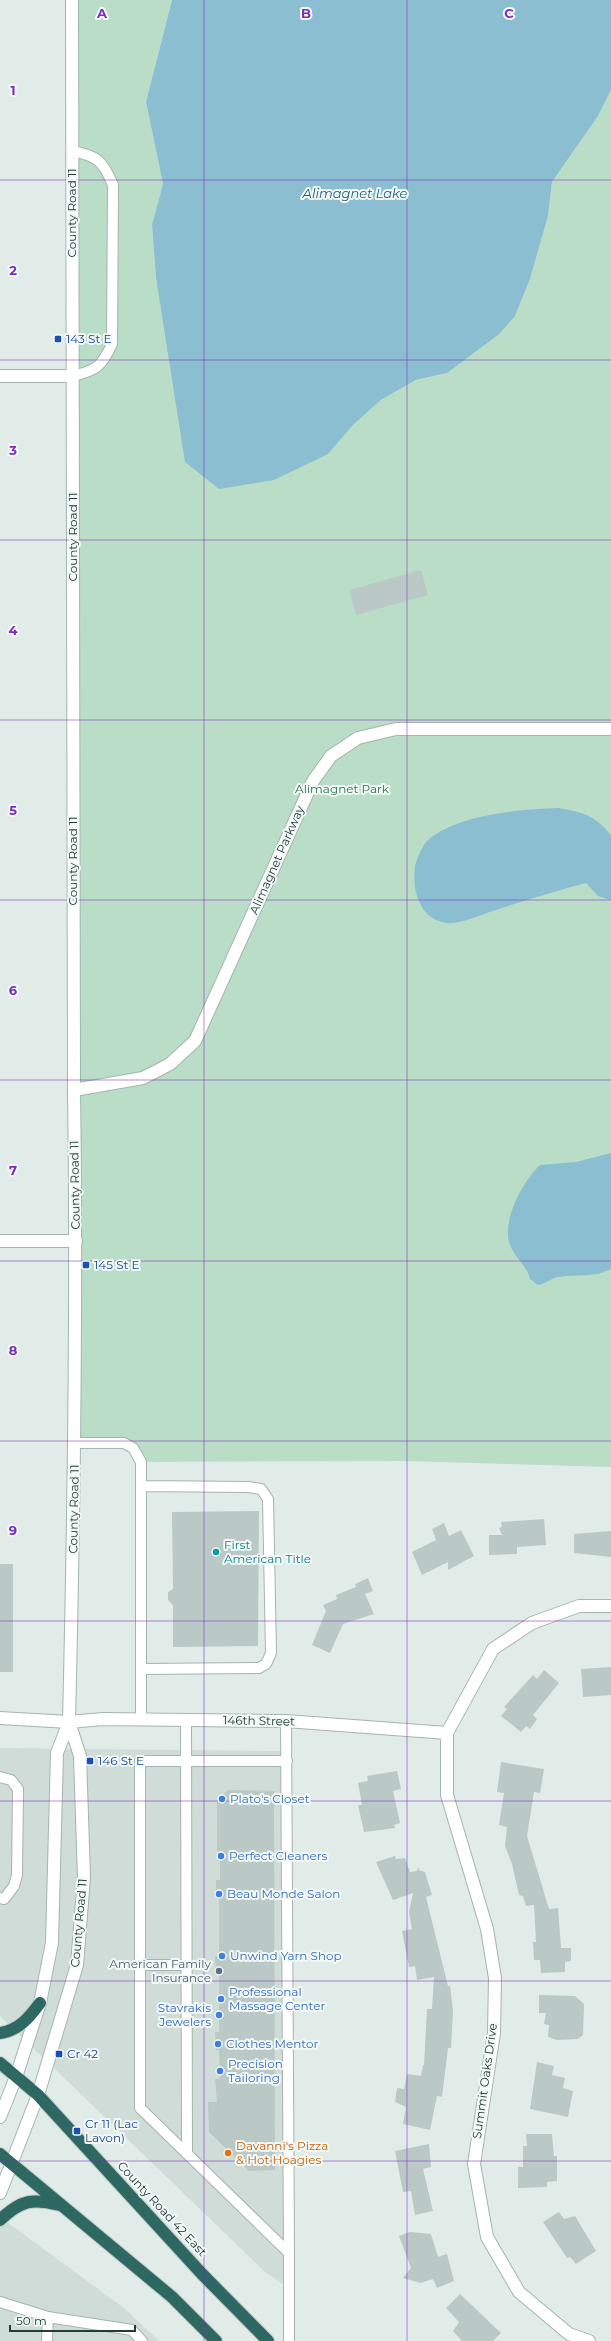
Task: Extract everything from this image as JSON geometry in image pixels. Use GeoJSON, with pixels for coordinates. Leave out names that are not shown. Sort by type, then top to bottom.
{"type":"FeatureCollection","features":[{"type":"Feature","properties":{"kind":"highway"},"geometry":{"type":"LineString","coordinates":[[0,2033],[14,2030],[28,2020],[40,2003]]}},
{"type":"Feature","properties":{"kind":"highway","name":"County Road 42 East"},"geometry":{"type":"LineString","coordinates":[[0,2063],[38,2095],[202,2274],[268,2341]]}},
{"type":"Feature","properties":{"kind":"highway"},"geometry":{"type":"LineString","coordinates":[[0,2154],[172,2297],[213,2340]]}},
{"type":"Feature","properties":{"kind":"highway"},"geometry":{"type":"LineString","coordinates":[[0,2220],[12,2208],[25,2202],[42,2200],[63,2206]]}},
{"type":"Feature","properties":{"kind":"street","name":"County Road 11"},"geometry":{"type":"LineString","coordinates":[[0,2193],[38,2095],[77,1965],[84,1877],[80,1756],[70,1722],[76,1443],[72,0]]}},
{"type":"Feature","properties":{"kind":"street"},"geometry":{"type":"LineString","coordinates":[[0,376],[72,376]]}},
{"type":"Feature","properties":{"kind":"street","name":"Alimagnet Parkway"},"geometry":{"type":"LineString","coordinates":[[74,1090],[143,1078],[170,1064],[195,1041],[312,781],[331,756],[358,738],[396,729],[611,729]]}},
{"type":"Feature","properties":{"kind":"street"},"geometry":{"type":"LineString","coordinates":[[0,1241],[76,1241]]}},
{"type":"Feature","properties":{"kind":"street"},"geometry":{"type":"LineString","coordinates":[[448,1733],[493,1649],[532,1623],[580,1606],[611,1606]]}},
{"type":"Feature","properties":{"kind":"street","name":"146th Street"},"geometry":{"type":"LineString","coordinates":[[0,1718],[70,1722],[103,1719],[286,1721],[448,1733]]}},
{"type":"Feature","properties":{"kind":"street","name":"County Road 11"},"geometry":{"type":"LineString","coordinates":[[0,2116],[16,2077],[40,2003],[52,1943],[57,1753],[70,1722]]}},
{"type":"Feature","properties":{"kind":"street","name":"Summit Oaks Drive"},"geometry":{"type":"LineString","coordinates":[[448,1733],[447,1795],[487,1930],[495,1978],[494,2033],[474,2164],[487,2237],[519,2292],[569,2334],[589,2341]]}},
{"type":"Feature","properties":{"kind":"lane"},"geometry":{"type":"LineString","coordinates":[[72,151],[91,154],[101,161],[113,184],[112,344],[106,356],[91,372],[72,376]]}},
{"type":"Feature","properties":{"kind":"lane"},"geometry":{"type":"LineString","coordinates":[[76,1443],[124,1443],[133,1448],[141,1462],[141,1719]]}},
{"type":"Feature","properties":{"kind":"lane"},"geometry":{"type":"LineString","coordinates":[[140,1486],[248,1487],[261,1489],[268,1499],[271,1653],[266,1664],[259,1668],[142,1669]]}},
{"type":"Feature","properties":{"kind":"lane"},"geometry":{"type":"LineString","coordinates":[[186,1720],[187,2154]]}},
{"type":"Feature","properties":{"kind":"lane"},"geometry":{"type":"LineString","coordinates":[[286,1721],[289,2341]]}},
{"type":"Feature","properties":{"kind":"lane"},"geometry":{"type":"LineString","coordinates":[[287,1761],[140,1761],[140,2108],[289,2253]]}},
{"type":"Feature","properties":{"kind":"lane"},"geometry":{"type":"LineString","coordinates":[[0,1777],[11,1780],[18,1789],[18,1861],[14,1886],[4,1899],[0,1898]]}},
{"type":"Feature","properties":{"kind":"lane"},"geometry":{"type":"LineString","coordinates":[[140,1965],[186,1965]]}},
{"type":"Feature","properties":{"kind":"lane"},"geometry":{"type":"LineString","coordinates":[[0,2302],[48,2317],[132,2330],[142,2341]]}},
{"type":"Feature","properties":{"kind":"lane"},"geometry":{"type":"LineString","coordinates":[[48,2317],[48,2341]]}},
{"type":"Feature","properties":{"kind":"shaded area"},"geometry":{"type":"Polygon","coordinates":[[[0,1748],[285,1751],[288,2288],[264,2271],[0,2016],[0,1748]]]}},
{"type":"Feature","properties":{"kind":"shaded area"},"geometry":{"type":"Polygon","coordinates":[[[0,2217],[124,2308],[159,2341],[0,2341],[0,2217]]]}},
{"type":"Feature","properties":{"kind":"green space","name":"Alimagnet Park"},"geometry":{"type":"Polygon","coordinates":[[[72,0],[172,0],[146,102],[163,184],[152,226],[156,278],[179,416],[328,454],[354,424],[381,400],[417,380],[447,373],[515,316],[530,279],[548,216],[552,182],[598,116],[611,90],[611,1467],[402,1461],[141,1462],[133,1448],[76,1443],[72,0]]]}},
{"type":"Feature","properties":{"kind":"water","name":"Alimagnet Lake"},"geometry":{"type":"Polygon","coordinates":[[[172,0],[611,0],[611,90],[598,116],[552,182],[548,216],[530,279],[515,316],[499,334],[447,373],[416,380],[381,400],[354,424],[328,454],[274,480],[219,489],[185,462],[156,278],[152,225],[163,184],[146,102],[172,0]]]}},
{"type":"Feature","properties":{"kind":"water"},"geometry":{"type":"Polygon","coordinates":[[[559,808],[582,813],[594,819],[611,835],[611,900],[598,896],[586,883],[457,922],[440,922],[427,914],[421,906],[416,893],[414,882],[415,867],[421,850],[433,836],[461,822],[494,814],[511,811],[559,808]]]}},
{"type":"Feature","properties":{"kind":"water"},"geometry":{"type":"Polygon","coordinates":[[[611,1153],[611,1269],[592,1275],[558,1277],[538,1285],[530,1279],[526,1270],[512,1250],[508,1235],[508,1225],[511,1213],[521,1191],[533,1172],[540,1165],[576,1162],[611,1153]]]}},
{"type":"Feature","properties":{"kind":"building"},"geometry":{"type":"Polygon","coordinates":[[[421,570],[428,595],[356,615],[349,590],[421,570]]]}},
{"type":"Feature","properties":{"kind":"building","name":"First American Title"},"geometry":{"type":"Polygon","coordinates":[[[259,1511],[258,1646],[173,1647],[173,1605],[168,1600],[168,1592],[173,1589],[172,1512],[259,1511]]]}},
{"type":"Feature","properties":{"kind":"building"},"geometry":{"type":"Polygon","coordinates":[[[544,1519],[546,1545],[517,1547],[517,1554],[489,1555],[489,1535],[502,1535],[499,1528],[502,1527],[501,1522],[544,1519]]]}},
{"type":"Feature","properties":{"kind":"building"},"geometry":{"type":"Polygon","coordinates":[[[444,1523],[449,1536],[461,1530],[474,1556],[448,1570],[448,1562],[422,1575],[412,1552],[436,1540],[432,1529],[444,1523]]]}},
{"type":"Feature","properties":{"kind":"building"},"geometry":{"type":"Polygon","coordinates":[[[611,1531],[611,1557],[574,1553],[574,1534],[611,1531]]]}},
{"type":"Feature","properties":{"kind":"building"},"geometry":{"type":"Polygon","coordinates":[[[0,1564],[13,1564],[13,1672],[0,1672],[0,1564]]]}},
{"type":"Feature","properties":{"kind":"building"},"geometry":{"type":"Polygon","coordinates":[[[368,1578],[373,1591],[365,1594],[374,1614],[343,1624],[330,1653],[312,1645],[326,1611],[323,1605],[337,1599],[336,1595],[356,1587],[355,1584],[368,1578]]]}},
{"type":"Feature","properties":{"kind":"building"},"geometry":{"type":"Polygon","coordinates":[[[611,1667],[611,1695],[583,1697],[581,1669],[611,1667]]]}},
{"type":"Feature","properties":{"kind":"building"},"geometry":{"type":"Polygon","coordinates":[[[544,1670],[559,1683],[533,1715],[537,1719],[530,1729],[526,1726],[521,1732],[501,1716],[507,1709],[504,1707],[533,1675],[537,1679],[544,1670]]]}},
{"type":"Feature","properties":{"kind":"building"},"geometry":{"type":"Polygon","coordinates":[[[501,1762],[544,1769],[540,1793],[534,1792],[527,1836],[549,1909],[558,1908],[561,1948],[571,1948],[571,1961],[565,1962],[565,1972],[541,1973],[540,1960],[534,1960],[533,1942],[536,1942],[534,1905],[526,1906],[523,1896],[519,1895],[512,1864],[505,1846],[507,1827],[499,1825],[504,1793],[497,1792],[501,1762]]]}},
{"type":"Feature","properties":{"kind":"building"},"geometry":{"type":"Polygon","coordinates":[[[397,1771],[401,1789],[393,1791],[400,1823],[394,1825],[395,1828],[364,1832],[358,1805],[362,1805],[358,1783],[368,1781],[367,1776],[397,1771]]]}},
{"type":"Feature","properties":{"kind":"building"},"geometry":{"type":"Polygon","coordinates":[[[228,1790],[274,1791],[275,2170],[249,2171],[209,2132],[208,2102],[217,2102],[215,2079],[220,2079],[219,2050],[216,2050],[215,2032],[219,2032],[219,1973],[216,1974],[215,1956],[219,1956],[219,1898],[216,1898],[216,1880],[220,1880],[220,1851],[217,1851],[217,1801],[228,1790]]]}},
{"type":"Feature","properties":{"kind":"building"},"geometry":{"type":"Polygon","coordinates":[[[395,1856],[396,1859],[405,1858],[410,1872],[417,1871],[418,1867],[419,1870],[425,1872],[432,1895],[426,1897],[448,1986],[450,1986],[453,2011],[451,2048],[448,2048],[442,2097],[437,2096],[430,2130],[403,2124],[406,2107],[395,2102],[397,2088],[404,2089],[407,2074],[421,2076],[424,2065],[427,2009],[432,2009],[434,1977],[417,1980],[415,1966],[409,1967],[402,1931],[412,1929],[409,1912],[413,1893],[393,1900],[376,1862],[395,1856]]]}},
{"type":"Feature","properties":{"kind":"building"},"geometry":{"type":"Polygon","coordinates":[[[539,1995],[575,1996],[584,2004],[583,2035],[578,2039],[557,2040],[548,2037],[549,2025],[544,2024],[546,2013],[539,2013],[539,1995]]]}},
{"type":"Feature","properties":{"kind":"building"},"geometry":{"type":"Polygon","coordinates":[[[537,2062],[554,2066],[552,2075],[565,2078],[563,2088],[573,2091],[568,2117],[530,2109],[537,2062]]]}},
{"type":"Feature","properties":{"kind":"building"},"geometry":{"type":"Polygon","coordinates":[[[526,2134],[552,2134],[554,2156],[557,2156],[557,2181],[547,2182],[547,2187],[518,2188],[518,2167],[523,2167],[523,2146],[527,2146],[526,2134]]]}},
{"type":"Feature","properties":{"kind":"building"},"geometry":{"type":"Polygon","coordinates":[[[429,2144],[431,2167],[423,2169],[433,2211],[415,2215],[411,2191],[403,2192],[395,2151],[429,2144]]]}},
{"type":"Feature","properties":{"kind":"building"},"geometry":{"type":"Polygon","coordinates":[[[559,2212],[564,2219],[575,2216],[596,2251],[576,2264],[570,2257],[567,2258],[543,2222],[559,2212]]]}},
{"type":"Feature","properties":{"kind":"building"},"geometry":{"type":"Polygon","coordinates":[[[410,2232],[431,2234],[438,2257],[447,2254],[454,2281],[437,2288],[433,2279],[421,2283],[403,2278],[411,2268],[399,2236],[410,2232]]]}},
{"type":"Feature","properties":{"kind":"building"},"geometry":{"type":"Polygon","coordinates":[[[460,2294],[501,2333],[493,2341],[462,2341],[453,2331],[459,2322],[446,2308],[460,2294]]]}},
{"type":"Feature","properties":{"kind":"place","name":"143 St E"},"geometry":{"type":"Point","coordinates":[58,339]}},
{"type":"Feature","properties":{"kind":"place","name":"145 St E"},"geometry":{"type":"Point","coordinates":[86,1265]}},
{"type":"Feature","properties":{"kind":"place","name":"First American Title"},"geometry":{"type":"Point","coordinates":[216,1552]}},
{"type":"Feature","properties":{"kind":"place","name":"146 St E"},"geometry":{"type":"Point","coordinates":[90,1761]}},
{"type":"Feature","properties":{"kind":"place","name":"Plato's Closet"},"geometry":{"type":"Point","coordinates":[222,1799]}},
{"type":"Feature","properties":{"kind":"place","name":"Perfect Cleaners"},"geometry":{"type":"Point","coordinates":[221,1856]}},
{"type":"Feature","properties":{"kind":"place","name":"Beau Monde Salon"},"geometry":{"type":"Point","coordinates":[219,1894]}},
{"type":"Feature","properties":{"kind":"place","name":"Unwind Yarn Shop"},"geometry":{"type":"Point","coordinates":[222,1956]}},
{"type":"Feature","properties":{"kind":"place","name":"American Family Insurance"},"geometry":{"type":"Point","coordinates":[219,1971]}},
{"type":"Feature","properties":{"kind":"place","name":"Professional Massage Center"},"geometry":{"type":"Point","coordinates":[221,1999]}},
{"type":"Feature","properties":{"kind":"place","name":"Stavrakis Jewelers"},"geometry":{"type":"Point","coordinates":[219,2015]}},
{"type":"Feature","properties":{"kind":"place","name":"Clothes Mentor"},"geometry":{"type":"Point","coordinates":[218,2044]}},
{"type":"Feature","properties":{"kind":"place","name":"Cr 42"},"geometry":{"type":"Point","coordinates":[59,2054]}},
{"type":"Feature","properties":{"kind":"place","name":"Precision Tailoring"},"geometry":{"type":"Point","coordinates":[220,2071]}},
{"type":"Feature","properties":{"kind":"place","name":"Cr 11 (Lac Lavon)"},"geometry":{"type":"Point","coordinates":[77,2131]}},
{"type":"Feature","properties":{"kind":"place","name":"Davanni's Pizza & Hot Hoagies"},"geometry":{"type":"Point","coordinates":[228,2153]}}]}
